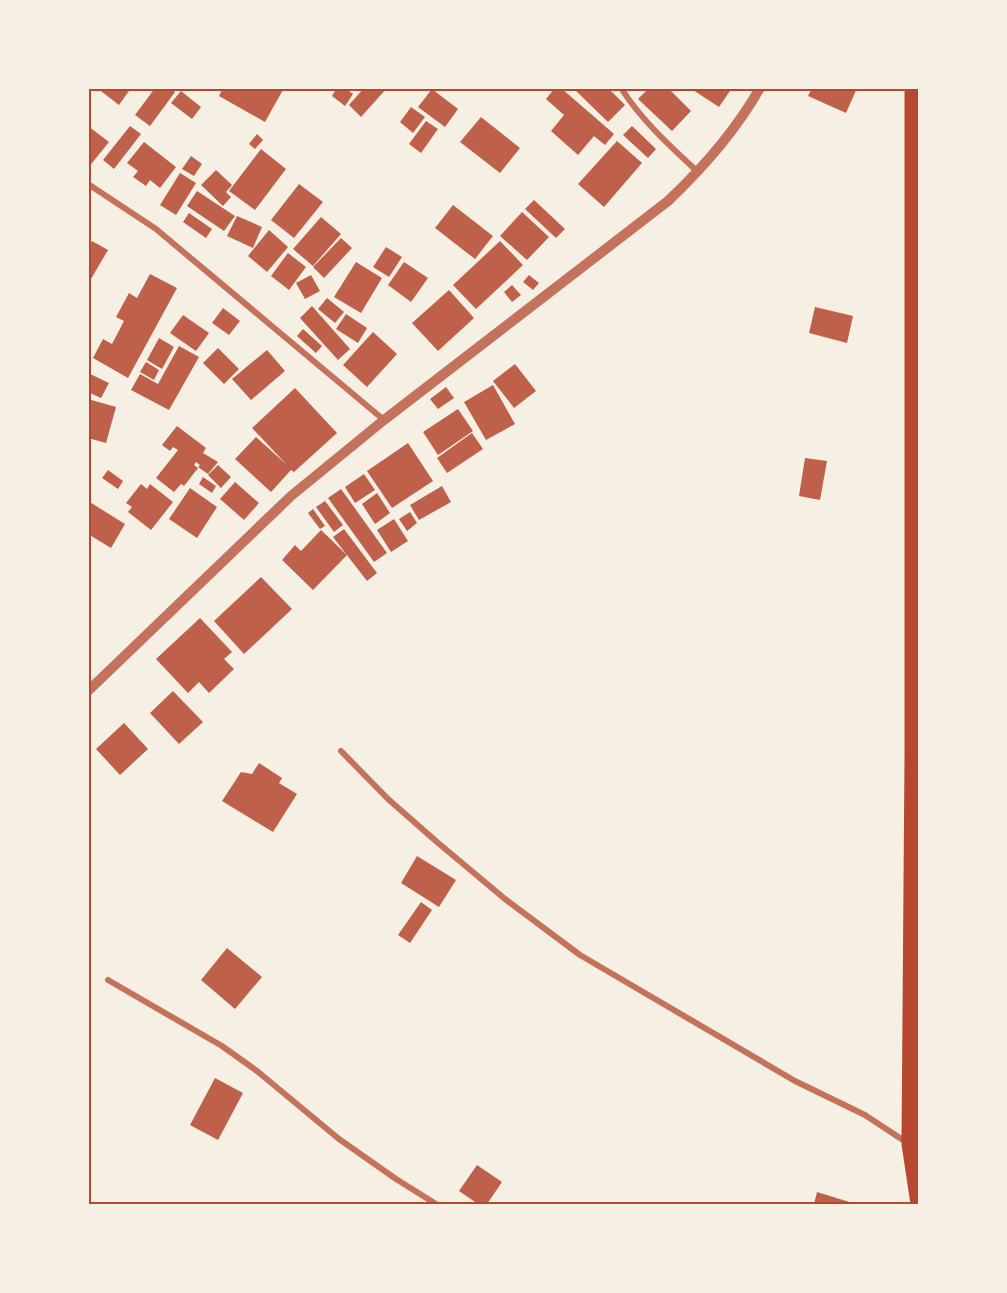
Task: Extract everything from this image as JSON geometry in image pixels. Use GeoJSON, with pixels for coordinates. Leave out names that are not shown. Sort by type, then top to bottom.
{"type":"FeatureCollection","features":[{"type":"Feature","properties":{"kind":"main road"},"geometry":{"type":"LineString","coordinates":[[912,88],[915,755],[909,1144],[918,1204]]}},
{"type":"Feature","properties":{"kind":"street"},"geometry":{"type":"LineString","coordinates":[[621,88],[633,107],[653,129],[698,172]]}},
{"type":"Feature","properties":{"kind":"street"},"geometry":{"type":"LineString","coordinates":[[88,691],[291,496],[384,420],[668,201],[727,139],[760,88]]}},
{"type":"Feature","properties":{"kind":"street"},"geometry":{"type":"LineString","coordinates":[[88,184],[156,229],[384,420]]}},
{"type":"Feature","properties":{"kind":"street"},"geometry":{"type":"LineString","coordinates":[[341,751],[388,799],[437,842],[505,899],[580,955],[795,1081],[865,1115],[909,1144]]}},
{"type":"Feature","properties":{"kind":"street"},"geometry":{"type":"LineString","coordinates":[[108,980],[222,1046],[257,1071],[339,1138],[396,1179],[436,1204]]}},
{"type":"Feature","properties":{"kind":"building"},"geometry":{"type":"Polygon","coordinates":[[[97,88],[131,88],[119,105],[97,88]]]}},
{"type":"Feature","properties":{"kind":"building"},"geometry":{"type":"Polygon","coordinates":[[[155,88],[170,88],[175,92],[150,126],[135,115],[155,88]]]}},
{"type":"Feature","properties":{"kind":"building"},"geometry":{"type":"Polygon","coordinates":[[[223,88],[284,88],[265,122],[219,96],[223,88]]]}},
{"type":"Feature","properties":{"kind":"building"},"geometry":{"type":"Polygon","coordinates":[[[337,88],[345,88],[353,94],[345,106],[332,96],[337,88]]]}},
{"type":"Feature","properties":{"kind":"building"},"geometry":{"type":"Polygon","coordinates":[[[364,88],[387,88],[361,117],[349,105],[364,88]]]}},
{"type":"Feature","properties":{"kind":"building"},"geometry":{"type":"Polygon","coordinates":[[[555,88],[561,88],[614,134],[605,145],[594,136],[578,155],[551,131],[564,115],[546,99],[555,88]]]}},
{"type":"Feature","properties":{"kind":"building"},"geometry":{"type":"Polygon","coordinates":[[[573,88],[608,88],[625,105],[608,122],[573,88]]]}},
{"type":"Feature","properties":{"kind":"building"},"geometry":{"type":"Polygon","coordinates":[[[649,88],[668,88],[691,111],[672,131],[638,99],[649,88]]]}},
{"type":"Feature","properties":{"kind":"building"},"geometry":{"type":"Polygon","coordinates":[[[690,88],[732,88],[719,107],[690,88]]]}},
{"type":"Feature","properties":{"kind":"building"},"geometry":{"type":"Polygon","coordinates":[[[812,88],[857,88],[846,113],[808,96],[812,88]]]}},
{"type":"Feature","properties":{"kind":"building"},"geometry":{"type":"Polygon","coordinates":[[[432,89],[458,109],[445,127],[418,107],[432,89]]]}},
{"type":"Feature","properties":{"kind":"building"},"geometry":{"type":"Polygon","coordinates":[[[181,91],[201,107],[192,119],[171,103],[181,91]]]}},
{"type":"Feature","properties":{"kind":"building"},"geometry":{"type":"Polygon","coordinates":[[[411,107],[425,117],[413,133],[400,122],[411,107]]]}},
{"type":"Feature","properties":{"kind":"building"},"geometry":{"type":"Polygon","coordinates":[[[481,117],[520,148],[500,173],[460,142],[481,117]]]}},
{"type":"Feature","properties":{"kind":"building"},"geometry":{"type":"Polygon","coordinates":[[[426,121],[438,129],[421,153],[409,144],[426,121]]]}},
{"type":"Feature","properties":{"kind":"building"},"geometry":{"type":"Polygon","coordinates":[[[88,126],[109,142],[88,168],[88,126]]]}},
{"type":"Feature","properties":{"kind":"building"},"geometry":{"type":"Polygon","coordinates":[[[130,126],[141,134],[114,169],[103,160],[130,126]]]}},
{"type":"Feature","properties":{"kind":"building"},"geometry":{"type":"Polygon","coordinates":[[[632,126],[656,149],[648,158],[623,135],[632,126]]]}},
{"type":"Feature","properties":{"kind":"building"},"geometry":{"type":"Polygon","coordinates":[[[257,134],[263,140],[255,149],[249,144],[257,134]]]}},
{"type":"Feature","properties":{"kind":"building"},"geometry":{"type":"Polygon","coordinates":[[[617,141],[642,163],[604,207],[578,184],[617,141]]]}},
{"type":"Feature","properties":{"kind":"building"},"geometry":{"type":"Polygon","coordinates":[[[144,142],[176,167],[160,188],[150,180],[146,186],[133,177],[138,171],[127,163],[144,142]]]}},
{"type":"Feature","properties":{"kind":"building"},"geometry":{"type":"Polygon","coordinates":[[[261,149],[286,169],[255,210],[229,191],[261,149]]]}},
{"type":"Feature","properties":{"kind":"building"},"geometry":{"type":"Polygon","coordinates":[[[191,156],[202,164],[194,176],[182,169],[191,156]]]}},
{"type":"Feature","properties":{"kind":"building"},"geometry":{"type":"Polygon","coordinates":[[[216,170],[232,185],[226,192],[231,197],[223,206],[201,185],[216,170]]]}},
{"type":"Feature","properties":{"kind":"building"},"geometry":{"type":"Polygon","coordinates":[[[180,173],[196,183],[176,215],[160,205],[180,173]]]}},
{"type":"Feature","properties":{"kind":"building"},"geometry":{"type":"Polygon","coordinates":[[[299,184],[323,202],[294,238],[271,220],[299,184]]]}},
{"type":"Feature","properties":{"kind":"building"},"geometry":{"type":"Polygon","coordinates":[[[197,191],[235,216],[224,231],[187,206],[197,191]]]}},
{"type":"Feature","properties":{"kind":"building"},"geometry":{"type":"Polygon","coordinates":[[[534,200],[565,229],[556,238],[525,209],[534,200]]]}},
{"type":"Feature","properties":{"kind":"building"},"geometry":{"type":"Polygon","coordinates":[[[453,205],[493,236],[475,259],[435,228],[453,205]]]}},
{"type":"Feature","properties":{"kind":"building"},"geometry":{"type":"Polygon","coordinates":[[[522,212],[549,237],[527,260],[500,236],[522,212]]]}},
{"type":"Feature","properties":{"kind":"building"},"geometry":{"type":"Polygon","coordinates":[[[189,213],[212,229],[206,238],[183,222],[189,213]]]}},
{"type":"Feature","properties":{"kind":"building"},"geometry":{"type":"Polygon","coordinates":[[[237,216],[262,227],[253,248],[227,236],[237,216]]]}},
{"type":"Feature","properties":{"kind":"building"},"geometry":{"type":"Polygon","coordinates":[[[321,217],[341,234],[313,266],[293,249],[321,217]]]}},
{"type":"Feature","properties":{"kind":"building"},"geometry":{"type":"Polygon","coordinates":[[[269,230],[288,247],[267,272],[248,256],[269,230]]]}},
{"type":"Feature","properties":{"kind":"building"},"geometry":{"type":"Polygon","coordinates":[[[341,238],[352,248],[324,278],[313,267],[341,238]]]}},
{"type":"Feature","properties":{"kind":"building"},"geometry":{"type":"Polygon","coordinates":[[[92,241],[108,250],[88,284],[88,247],[92,241]]]}},
{"type":"Feature","properties":{"kind":"building"},"geometry":{"type":"Polygon","coordinates":[[[500,241],[523,265],[476,309],[453,285],[500,241]]]}},
{"type":"Feature","properties":{"kind":"building"},"geometry":{"type":"Polygon","coordinates":[[[386,247],[402,257],[389,277],[373,267],[386,247]]]}},
{"type":"Feature","properties":{"kind":"building"},"geometry":{"type":"Polygon","coordinates":[[[288,253],[306,267],[289,290],[271,276],[288,253]]]}},
{"type":"Feature","properties":{"kind":"building"},"geometry":{"type":"Polygon","coordinates":[[[356,262],[382,278],[361,313],[334,297],[356,262]]]}},
{"type":"Feature","properties":{"kind":"building"},"geometry":{"type":"Polygon","coordinates":[[[404,262],[428,278],[411,302],[388,285],[404,262]]]}},
{"type":"Feature","properties":{"kind":"building"},"geometry":{"type":"Polygon","coordinates":[[[150,274],[177,288],[128,378],[93,358],[103,339],[112,344],[124,321],[116,317],[129,293],[137,298],[150,274]]]}},
{"type":"Feature","properties":{"kind":"building"},"geometry":{"type":"Polygon","coordinates":[[[311,275],[320,291],[305,299],[296,283],[311,275]]]}},
{"type":"Feature","properties":{"kind":"building"},"geometry":{"type":"Polygon","coordinates":[[[529,275],[539,283],[533,290],[523,282],[529,275]]]}},
{"type":"Feature","properties":{"kind":"building"},"geometry":{"type":"Polygon","coordinates":[[[512,285],[521,295],[512,302],[504,292],[512,285]]]}},
{"type":"Feature","properties":{"kind":"building"},"geometry":{"type":"Polygon","coordinates":[[[449,290],[474,318],[438,351],[412,323],[449,290]]]}},
{"type":"Feature","properties":{"kind":"building"},"geometry":{"type":"Polygon","coordinates":[[[327,298],[344,312],[335,323],[318,309],[327,298]]]}},
{"type":"Feature","properties":{"kind":"building"},"geometry":{"type":"Polygon","coordinates":[[[312,306],[350,349],[338,360],[300,318],[312,306]]]}},
{"type":"Feature","properties":{"kind":"building"},"geometry":{"type":"Polygon","coordinates":[[[815,307],[853,316],[847,343],[809,333],[815,307]]]}},
{"type":"Feature","properties":{"kind":"building"},"geometry":{"type":"Polygon","coordinates":[[[223,308],[240,321],[229,335],[212,323],[223,308]]]}},
{"type":"Feature","properties":{"kind":"building"},"geometry":{"type":"Polygon","coordinates":[[[346,314],[367,328],[358,343],[336,329],[346,314]]]}},
{"type":"Feature","properties":{"kind":"building"},"geometry":{"type":"Polygon","coordinates":[[[183,315],[209,333],[196,351],[170,333],[183,315]]]}},
{"type":"Feature","properties":{"kind":"building"},"geometry":{"type":"Polygon","coordinates":[[[303,329],[322,346],[316,353],[297,336],[303,329]]]}},
{"type":"Feature","properties":{"kind":"building"},"geometry":{"type":"Polygon","coordinates":[[[373,332],[397,354],[367,387],[343,365],[373,332]]]}},
{"type":"Feature","properties":{"kind":"building"},"geometry":{"type":"Polygon","coordinates":[[[159,338],[174,347],[162,369],[147,360],[159,338]]]}},
{"type":"Feature","properties":{"kind":"building"},"geometry":{"type":"Polygon","coordinates":[[[179,346],[199,357],[169,410],[131,390],[140,374],[158,384],[179,346]]]}},
{"type":"Feature","properties":{"kind":"building"},"geometry":{"type":"Polygon","coordinates":[[[218,348],[239,369],[224,384],[203,363],[218,348]]]}},
{"type":"Feature","properties":{"kind":"building"},"geometry":{"type":"Polygon","coordinates":[[[267,350],[285,371],[251,400],[232,379],[267,350]]]}},
{"type":"Feature","properties":{"kind":"building"},"geometry":{"type":"Polygon","coordinates":[[[146,362],[159,370],[154,380],[140,372],[146,362]]]}},
{"type":"Feature","properties":{"kind":"building"},"geometry":{"type":"Polygon","coordinates":[[[515,364],[536,391],[514,408],[493,381],[515,364]]]}},
{"type":"Feature","properties":{"kind":"building"},"geometry":{"type":"Polygon","coordinates":[[[88,373],[109,383],[101,398],[88,392],[88,373]]]}},
{"type":"Feature","properties":{"kind":"building"},"geometry":{"type":"Polygon","coordinates":[[[493,385],[515,424],[486,440],[464,402],[493,385]]]}},
{"type":"Feature","properties":{"kind":"building"},"geometry":{"type":"Polygon","coordinates":[[[446,387],[454,398],[438,409],[430,399],[446,387]]]}},
{"type":"Feature","properties":{"kind":"building"},"geometry":{"type":"Polygon","coordinates":[[[295,388],[337,433],[294,472],[291,470],[271,492],[235,459],[256,437],[287,465],[252,428],[295,388]]]}},
{"type":"Feature","properties":{"kind":"building"},"geometry":{"type":"Polygon","coordinates":[[[88,399],[116,407],[106,443],[88,438],[88,399]]]}},
{"type":"Feature","properties":{"kind":"building"},"geometry":{"type":"Polygon","coordinates":[[[458,409],[473,431],[438,455],[423,432],[458,409]]]}},
{"type":"Feature","properties":{"kind":"building"},"geometry":{"type":"Polygon","coordinates":[[[177,426],[206,448],[203,453],[218,462],[208,474],[198,467],[200,465],[196,462],[194,465],[198,468],[184,486],[181,484],[174,492],[156,478],[178,450],[173,447],[170,451],[162,445],[177,426]]]}},
{"type":"Feature","properties":{"kind":"building"},"geometry":{"type":"Polygon","coordinates":[[[472,433],[483,449],[447,473],[437,458],[472,433]]]}},
{"type":"Feature","properties":{"kind":"building"},"geometry":{"type":"Polygon","coordinates":[[[408,443],[433,481],[392,508],[367,471],[408,443]]]}},
{"type":"Feature","properties":{"kind":"building"},"geometry":{"type":"Polygon","coordinates":[[[805,458],[827,461],[820,500],[799,496],[805,458]]]}},
{"type":"Feature","properties":{"kind":"building"},"geometry":{"type":"Polygon","coordinates":[[[218,465],[231,477],[221,488],[208,475],[218,465]]]}},
{"type":"Feature","properties":{"kind":"building"},"geometry":{"type":"Polygon","coordinates":[[[108,470],[123,481],[118,489],[102,478],[108,470]]]}},
{"type":"Feature","properties":{"kind":"building"},"geometry":{"type":"Polygon","coordinates":[[[364,474],[375,490],[355,503],[345,487],[364,474]]]}},
{"type":"Feature","properties":{"kind":"building"},"geometry":{"type":"Polygon","coordinates":[[[203,477],[216,486],[212,493],[199,484],[203,477]]]}},
{"type":"Feature","properties":{"kind":"building"},"geometry":{"type":"Polygon","coordinates":[[[235,482],[259,503],[244,520],[220,499],[235,482]]]}},
{"type":"Feature","properties":{"kind":"building"},"geometry":{"type":"Polygon","coordinates":[[[141,484],[147,489],[150,484],[173,502],[151,530],[128,512],[132,507],[126,503],[141,484]]]}},
{"type":"Feature","properties":{"kind":"building"},"geometry":{"type":"Polygon","coordinates":[[[442,486],[451,502],[419,520],[410,505],[442,486]]]}},
{"type":"Feature","properties":{"kind":"building"},"geometry":{"type":"Polygon","coordinates":[[[190,488],[217,507],[197,538],[169,519],[190,488]]]}},
{"type":"Feature","properties":{"kind":"building"},"geometry":{"type":"Polygon","coordinates":[[[341,489],[387,553],[374,562],[328,498],[341,489]]]}},
{"type":"Feature","properties":{"kind":"building"},"geometry":{"type":"Polygon","coordinates":[[[377,493],[390,513],[375,524],[362,504],[377,493]]]}},
{"type":"Feature","properties":{"kind":"building"},"geometry":{"type":"Polygon","coordinates":[[[88,501],[125,524],[111,548],[88,534],[88,501]]]}},
{"type":"Feature","properties":{"kind":"building"},"geometry":{"type":"Polygon","coordinates":[[[325,501],[343,525],[334,532],[316,507],[325,501]]]}},
{"type":"Feature","properties":{"kind":"building"},"geometry":{"type":"Polygon","coordinates":[[[313,509],[325,526],[320,529],[308,513],[313,509]]]}},
{"type":"Feature","properties":{"kind":"building"},"geometry":{"type":"Polygon","coordinates":[[[410,512],[417,523],[407,531],[399,519],[410,512]]]}},
{"type":"Feature","properties":{"kind":"building"},"geometry":{"type":"Polygon","coordinates":[[[394,519],[408,541],[391,552],[377,530],[394,519]]]}},
{"type":"Feature","properties":{"kind":"building"},"geometry":{"type":"Polygon","coordinates":[[[344,529],[377,573],[367,581],[333,537],[344,529]]]}},
{"type":"Feature","properties":{"kind":"building"},"geometry":{"type":"Polygon","coordinates":[[[321,530],[347,555],[313,590],[282,560],[295,545],[301,551],[321,530]]]}},
{"type":"Feature","properties":{"kind":"building"},"geometry":{"type":"Polygon","coordinates":[[[261,577],[292,609],[244,654],[214,621],[261,577]]]}},
{"type":"Feature","properties":{"kind":"building"},"geometry":{"type":"Polygon","coordinates":[[[200,618],[232,652],[224,659],[234,669],[209,693],[199,682],[188,693],[156,659],[200,618]]]}},
{"type":"Feature","properties":{"kind":"building"},"geometry":{"type":"Polygon","coordinates":[[[173,691],[203,722],[179,744],[150,713],[173,691]]]}},
{"type":"Feature","properties":{"kind":"building"},"geometry":{"type":"Polygon","coordinates":[[[124,723],[148,749],[120,775],[96,749],[124,723]]]}},
{"type":"Feature","properties":{"kind":"building"},"geometry":{"type":"Polygon","coordinates":[[[259,763],[282,778],[279,783],[297,794],[273,832],[222,801],[241,772],[252,774],[259,763]]]}},
{"type":"Feature","properties":{"kind":"building"},"geometry":{"type":"Polygon","coordinates":[[[417,856],[456,880],[439,907],[401,883],[417,856]]]}},
{"type":"Feature","properties":{"kind":"building"},"geometry":{"type":"Polygon","coordinates":[[[421,902],[432,910],[410,943],[398,935],[421,902]]]}},
{"type":"Feature","properties":{"kind":"building"},"geometry":{"type":"Polygon","coordinates":[[[227,948],[262,977],[235,1009],[201,980],[227,948]]]}},
{"type":"Feature","properties":{"kind":"building"},"geometry":{"type":"Polygon","coordinates":[[[215,1078],[243,1093],[218,1140],[190,1125],[215,1078]]]}},
{"type":"Feature","properties":{"kind":"building"},"geometry":{"type":"Polygon","coordinates":[[[477,1165],[502,1182],[487,1204],[478,1204],[459,1191],[477,1165]]]}},
{"type":"Feature","properties":{"kind":"building"},"geometry":{"type":"Polygon","coordinates":[[[817,1192],[856,1204],[814,1204],[817,1192]]]}}]}
